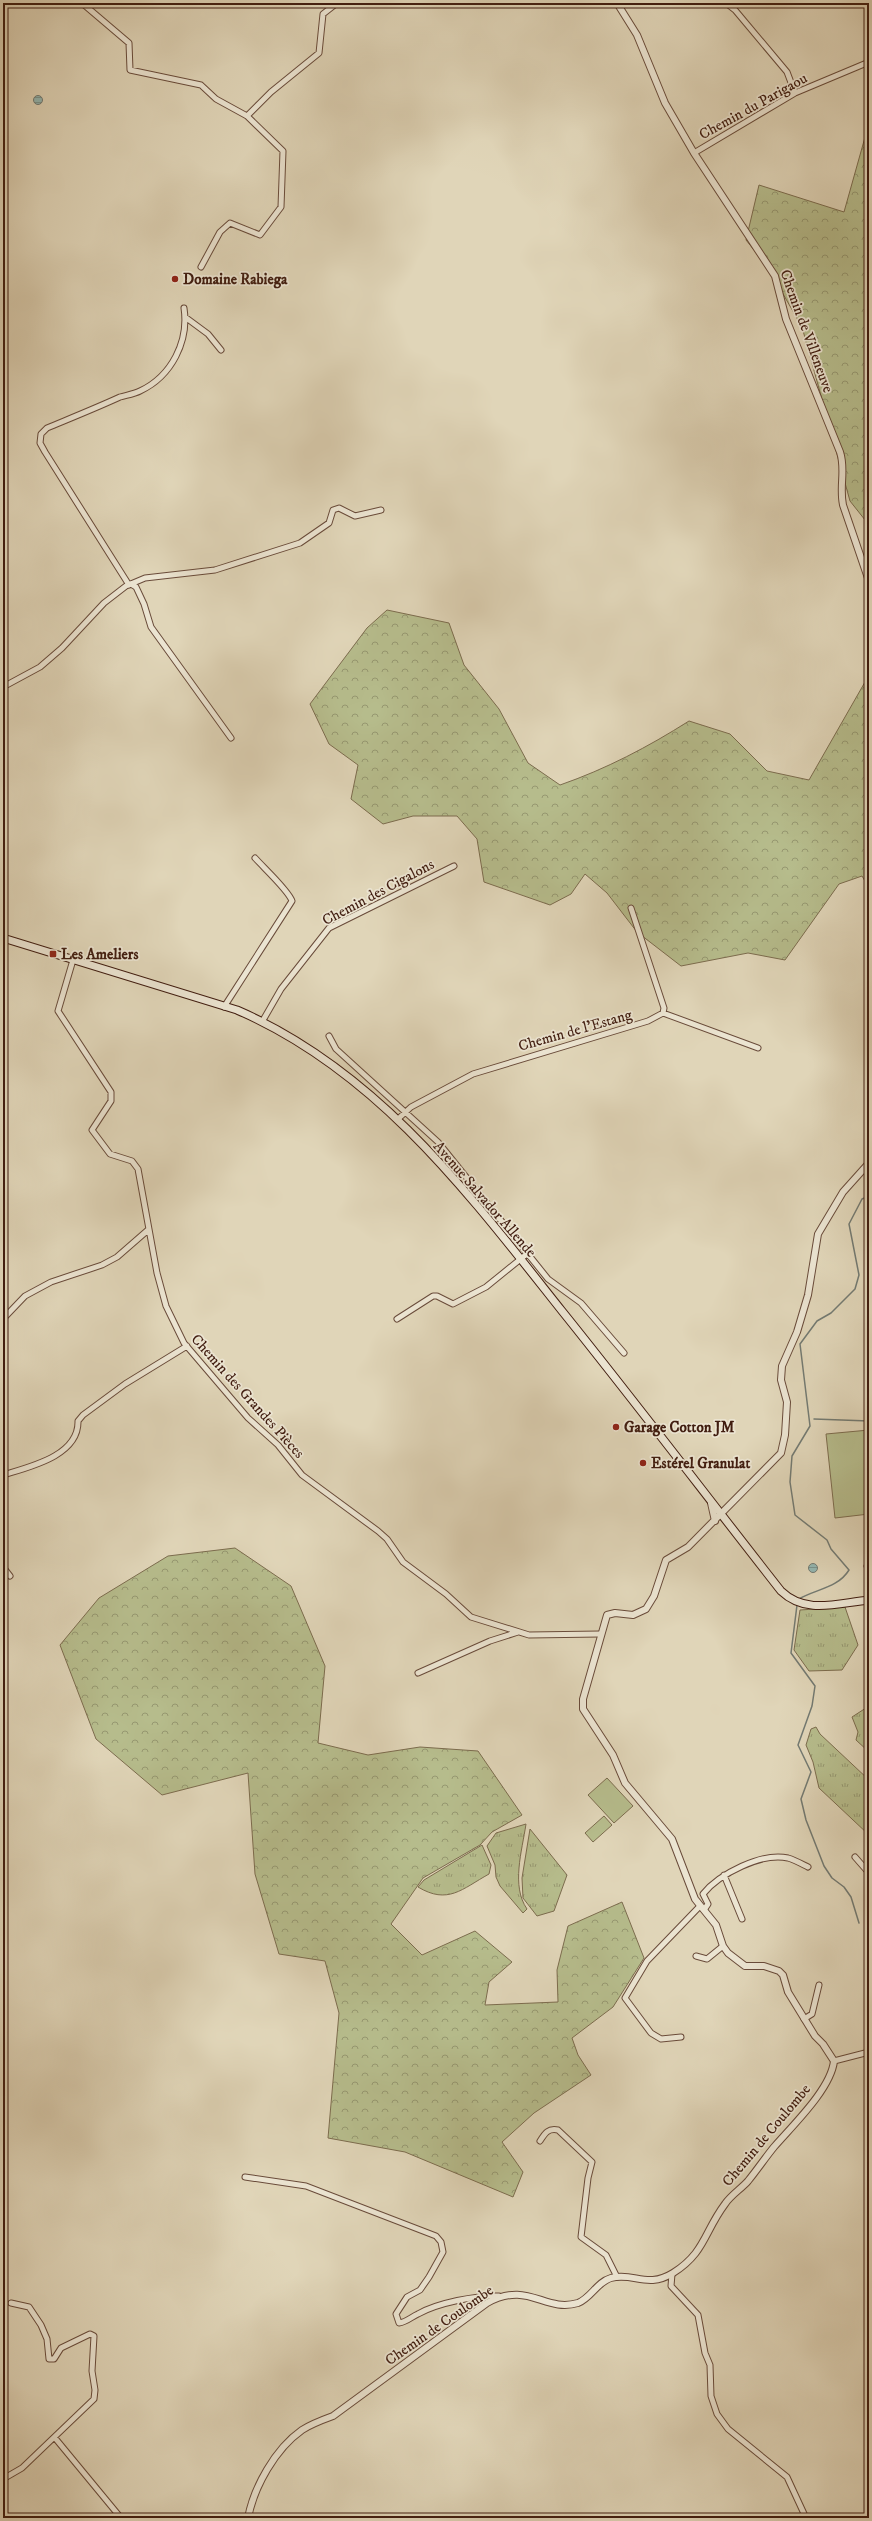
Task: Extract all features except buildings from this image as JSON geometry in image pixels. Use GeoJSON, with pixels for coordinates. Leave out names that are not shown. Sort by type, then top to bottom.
{"type":"FeatureCollection","features":[{"type":"Feature","properties":{"kind":"main road","name":"Avenue Salvador Allende"},"geometry":{"type":"LineString","coordinates":[[3,938],[224,1006],[262,1022],[337,1066],[365,1088],[452,1175],[520,1258],[781,1591],[798,1604],[811,1606],[869,1600]]}},
{"type":"Feature","properties":{"kind":"street"},"geometry":{"type":"LineString","coordinates":[[82,3],[129,43],[130,70],[201,85],[216,99],[247,116],[283,151],[281,208],[260,235],[230,224],[220,232],[201,267]]}},
{"type":"Feature","properties":{"kind":"street"},"geometry":{"type":"LineString","coordinates":[[247,116],[271,92],[319,53],[323,14],[337,3]]}},
{"type":"Feature","properties":{"kind":"street","name":"Chemin de Villeneuve"},"geometry":{"type":"LineString","coordinates":[[617,3],[637,35],[665,103],[694,153],[775,276],[786,319],[840,452],[844,467],[841,495],[843,505],[869,581]]}},
{"type":"Feature","properties":{"kind":"street"},"geometry":{"type":"LineString","coordinates":[[726,3],[735,10],[787,72],[795,93]]}},
{"type":"Feature","properties":{"kind":"street","name":"Chemin du Parigaou"},"geometry":{"type":"LineString","coordinates":[[694,153],[795,93],[869,62]]}},
{"type":"Feature","properties":{"kind":"street"},"geometry":{"type":"LineString","coordinates":[[184,308],[186,325],[177,354],[170,368],[164,374],[140,391],[47,428],[41,434],[40,443],[130,585],[136,587],[144,604],[151,628],[231,738]]}},
{"type":"Feature","properties":{"kind":"street"},"geometry":{"type":"LineString","coordinates":[[185,316],[208,334],[221,350]]}},
{"type":"Feature","properties":{"kind":"street"},"geometry":{"type":"LineString","coordinates":[[3,687],[40,667],[62,648],[104,603],[130,585],[145,578],[215,570],[300,543],[329,523],[333,510],[339,508],[355,516],[381,510]]}},
{"type":"Feature","properties":{"kind":"street"},"geometry":{"type":"LineString","coordinates":[[3,780],[3,785]]}},
{"type":"Feature","properties":{"kind":"street"},"geometry":{"type":"LineString","coordinates":[[224,1006],[292,901],[290,894],[273,879],[255,858]]}},
{"type":"Feature","properties":{"kind":"street","name":"Chemin des Cigalons"},"geometry":{"type":"LineString","coordinates":[[262,1022],[281,989],[329,928],[454,866]]}},
{"type":"Feature","properties":{"kind":"street"},"geometry":{"type":"LineString","coordinates":[[631,908],[664,1008],[663,1014],[758,1048]]}},
{"type":"Feature","properties":{"kind":"street","name":"Chemin des Grandes Pièces"},"geometry":{"type":"LineString","coordinates":[[73,960],[58,1011],[111,1092],[111,1101],[92,1130],[110,1154],[135,1164],[148,1230],[166,1306],[177,1331],[187,1346],[248,1418],[278,1445],[302,1475],[378,1531],[387,1539],[403,1562],[446,1594],[471,1617],[529,1634],[600,1634]]}},
{"type":"Feature","properties":{"kind":"street","name":"Chemin de l'Estang"},"geometry":{"type":"LineString","coordinates":[[397,1120],[405,1112],[473,1074],[648,1021],[663,1014]]}},
{"type":"Feature","properties":{"kind":"street"},"geometry":{"type":"LineString","coordinates":[[329,1036],[336,1049],[438,1142],[548,1279],[581,1303],[624,1353]]}},
{"type":"Feature","properties":{"kind":"street"},"geometry":{"type":"LineString","coordinates":[[869,1163],[843,1192],[818,1234],[808,1295],[797,1332],[782,1366],[781,1380],[787,1402],[785,1435],[781,1453],[688,1547],[666,1560],[654,1596],[646,1609],[633,1615],[610,1613],[606,1618],[584,1691],[583,1709],[613,1755],[630,1792],[660,1822],[672,1839],[691,1890],[702,1908],[716,1925],[723,1946],[733,1959],[745,1966],[764,1966],[779,1970],[783,1975],[788,1992],[804,2019],[834,2061],[869,2052]]}},
{"type":"Feature","properties":{"kind":"street"},"geometry":{"type":"LineString","coordinates":[[3,1319],[26,1296],[51,1282],[102,1266],[117,1257],[148,1230]]}},
{"type":"Feature","properties":{"kind":"street"},"geometry":{"type":"LineString","coordinates":[[397,1319],[433,1296],[437,1296],[453,1304],[486,1287],[528,1253]]}},
{"type":"Feature","properties":{"kind":"street"},"geometry":{"type":"LineString","coordinates":[[3,1475],[51,1457],[68,1446],[74,1439],[78,1429],[78,1421],[84,1415],[126,1384],[187,1346]]}},
{"type":"Feature","properties":{"kind":"street"},"geometry":{"type":"LineString","coordinates":[[710,1499],[715,1521]]}},
{"type":"Feature","properties":{"kind":"street"},"geometry":{"type":"LineString","coordinates":[[3,1567],[10,1576]]}},
{"type":"Feature","properties":{"kind":"street"},"geometry":{"type":"LineString","coordinates":[[418,1673],[490,1641],[519,1632]]}},
{"type":"Feature","properties":{"kind":"street"},"geometry":{"type":"LineString","coordinates":[[855,1857],[869,1873]]}},
{"type":"Feature","properties":{"kind":"street"},"geometry":{"type":"LineString","coordinates":[[681,2036],[661,2039],[651,2033],[625,1998],[647,1961],[708,1904],[703,1894],[724,1875],[738,1867],[773,1859],[788,1858],[808,1867]]}},
{"type":"Feature","properties":{"kind":"street"},"geometry":{"type":"LineString","coordinates":[[724,1875],[742,1919]]}},
{"type":"Feature","properties":{"kind":"street"},"geometry":{"type":"LineString","coordinates":[[696,1956],[707,1959],[723,1946]]}},
{"type":"Feature","properties":{"kind":"street"},"geometry":{"type":"LineString","coordinates":[[804,2019],[812,2014],[819,1986]]}},
{"type":"Feature","properties":{"kind":"street","name":"Chemin de Coulombe"},"geometry":{"type":"LineString","coordinates":[[248,2518],[255,2495],[269,2469],[295,2436],[310,2426],[333,2416],[499,2296],[525,2294],[567,2305],[584,2300],[605,2280],[618,2278],[654,2281],[672,2274],[693,2258],[725,2204],[749,2180],[809,2107],[830,2074],[834,2061]]}},
{"type":"Feature","properties":{"kind":"street"},"geometry":{"type":"LineString","coordinates":[[540,2141],[546,2131],[553,2129],[558,2130],[592,2162],[588,2178],[581,2237],[606,2255],[618,2278]]}},
{"type":"Feature","properties":{"kind":"street"},"geometry":{"type":"LineString","coordinates":[[245,2177],[306,2186],[436,2236],[441,2242],[443,2252],[420,2290],[407,2297],[402,2304],[396,2314],[399,2323],[406,2322],[418,2313],[466,2298],[499,2296]]}},
{"type":"Feature","properties":{"kind":"street"},"geometry":{"type":"LineString","coordinates":[[672,2274],[671,2286],[698,2315],[705,2353],[710,2365],[711,2396],[717,2414],[728,2429],[787,2477],[806,2518]]}},
{"type":"Feature","properties":{"kind":"street"},"geometry":{"type":"LineString","coordinates":[[3,2479],[22,2468],[55,2438],[94,2399],[95,2390],[92,2363],[94,2336],[90,2334],[85,2335],[61,2348],[54,2359],[49,2358],[47,2339],[29,2307],[11,2303]]}},
{"type":"Feature","properties":{"kind":"street"},"geometry":{"type":"LineString","coordinates":[[55,2438],[121,2518]]}},
{"type":"Feature","properties":{"kind":"green space"},"geometry":{"type":"Polygon","coordinates":[[[869,123],[869,525],[850,501],[802,327],[767,266],[746,240],[759,185],[844,212],[869,123]]]}},
{"type":"Feature","properties":{"kind":"green space"},"geometry":{"type":"Polygon","coordinates":[[[387,610],[449,623],[464,665],[499,709],[528,763],[560,785],[594,772],[626,757],[689,721],[730,734],[767,771],[809,780],[869,675],[869,888],[862,876],[839,884],[785,960],[748,953],[681,966],[637,932],[607,893],[585,874],[571,894],[550,905],[484,882],[477,839],[457,816],[413,816],[383,824],[351,799],[358,765],[329,744],[310,704],[367,628],[387,610]]]}},
{"type":"Feature","properties":{"kind":"green space"},"geometry":{"type":"Polygon","coordinates":[[[869,1430],[869,1514],[835,1518],[826,1434],[869,1430]]]}},
{"type":"Feature","properties":{"kind":"green space"},"geometry":{"type":"Polygon","coordinates":[[[235,1548],[291,1586],[325,1666],[318,1743],[368,1755],[420,1747],[478,1751],[522,1815],[492,1832],[480,1845],[423,1878],[391,1924],[422,1955],[475,1931],[512,1962],[489,1982],[485,2005],[558,2002],[557,1970],[568,1926],[622,1902],[644,1958],[613,2007],[572,2038],[578,2055],[591,2075],[534,2113],[502,2142],[523,2172],[513,2197],[405,2152],[328,2138],[339,2013],[325,1961],[279,1954],[255,1874],[248,1773],[162,1795],[96,1739],[60,1645],[99,1598],[168,1556],[235,1548]]]}},
{"type":"Feature","properties":{"kind":"green space"},"geometry":{"type":"Polygon","coordinates":[[[845,1607],[858,1645],[842,1670],[809,1671],[794,1650],[800,1610],[845,1607]]]}},
{"type":"Feature","properties":{"kind":"green space"},"geometry":{"type":"Polygon","coordinates":[[[869,1706],[869,1752],[856,1740],[858,1732],[852,1717],[869,1706]]]}},
{"type":"Feature","properties":{"kind":"green space"},"geometry":{"type":"Polygon","coordinates":[[[816,1727],[820,1734],[869,1780],[869,1835],[819,1788],[813,1762],[806,1745],[811,1729],[816,1727]]]}},
{"type":"Feature","properties":{"kind":"green space"},"geometry":{"type":"Polygon","coordinates":[[[607,1778],[633,1806],[614,1823],[588,1795],[607,1778]]]}},
{"type":"Feature","properties":{"kind":"green space"},"geometry":{"type":"Polygon","coordinates":[[[604,1816],[612,1825],[593,1842],[585,1833],[604,1816]]]}},
{"type":"Feature","properties":{"kind":"green space"},"geometry":{"type":"Polygon","coordinates":[[[526,1824],[519,1868],[520,1890],[522,1900],[527,1909],[523,1913],[500,1886],[496,1877],[495,1865],[487,1846],[496,1833],[526,1824]]]}},
{"type":"Feature","properties":{"kind":"green space"},"geometry":{"type":"Polygon","coordinates":[[[530,1829],[567,1875],[554,1911],[537,1916],[523,1898],[522,1878],[530,1829]]]}},
{"type":"Feature","properties":{"kind":"green space"},"geometry":{"type":"Polygon","coordinates":[[[482,1845],[491,1865],[489,1874],[455,1893],[447,1895],[438,1895],[418,1887],[424,1880],[482,1845]]]}},
{"type":"Feature","properties":{"kind":"water"},"geometry":{"type":"Polygon","coordinates":[[[36,96],[40,96],[42,100],[40,104],[36,104],[34,102],[34,98],[36,96]]]}},
{"type":"Feature","properties":{"kind":"water"},"geometry":{"type":"Polygon","coordinates":[[[811,1564],[815,1564],[817,1568],[815,1572],[811,1572],[809,1570],[809,1566],[811,1564]]]}},
{"type":"Feature","properties":{"kind":"waterway"},"geometry":{"type":"LineString","coordinates":[[799,1599],[839,1581],[849,1570],[831,1549],[827,1540],[795,1515],[790,1482],[792,1456],[810,1426],[800,1344],[817,1321],[831,1313],[855,1289],[859,1275],[849,1224],[862,1199],[869,1196]]}},
{"type":"Feature","properties":{"kind":"waterway"},"geometry":{"type":"LineString","coordinates":[[814,1419],[869,1421]]}},
{"type":"Feature","properties":{"kind":"waterway"},"geometry":{"type":"LineString","coordinates":[[797,1605],[791,1653],[815,1686],[812,1706],[798,1745],[811,1772],[801,1799],[806,1820],[824,1866],[832,1878],[844,1887],[851,1897],[859,1923]]}},
{"type":"Feature","properties":{"kind":"place","name":"Domaine Rabiega"},"geometry":{"type":"Point","coordinates":[175,279]}},
{"type":"Feature","properties":{"kind":"place","name":"Les Ameliers"},"geometry":{"type":"Point","coordinates":[53,954]}},
{"type":"Feature","properties":{"kind":"place","name":"Garage Cotton JM"},"geometry":{"type":"Point","coordinates":[616,1427]}},
{"type":"Feature","properties":{"kind":"place","name":"Estérel Granulat"},"geometry":{"type":"Point","coordinates":[643,1463]}}]}
